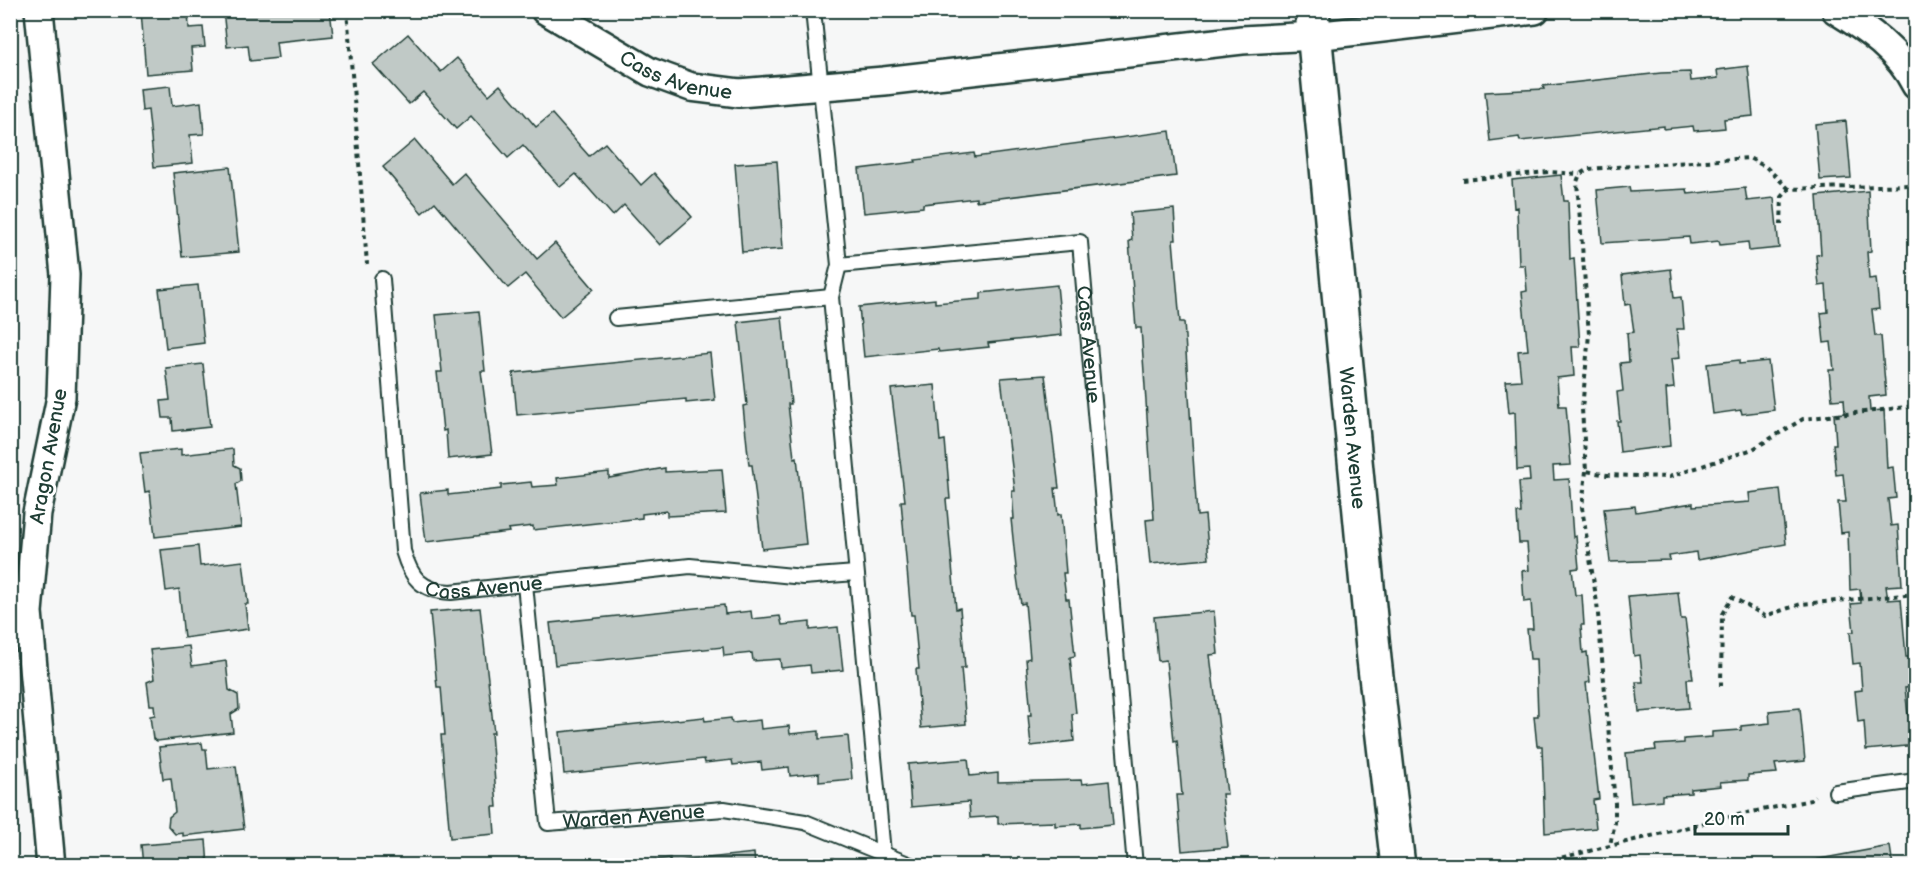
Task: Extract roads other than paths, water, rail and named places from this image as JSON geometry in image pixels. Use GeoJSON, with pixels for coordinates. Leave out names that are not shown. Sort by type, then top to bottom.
{"type":"FeatureCollection","features":[{"type":"Feature","properties":{"kind":"main road","name":"Warden Avenue"},"geometry":{"type":"LineString","coordinates":[[1313,23],[1373,648],[1398,866]]}},
{"type":"Feature","properties":{"kind":"street","name":"Aragon Avenue"},"geometry":{"type":"LineString","coordinates":[[39,10],[65,275],[61,397],[37,513],[28,612],[51,866]]}},
{"type":"Feature","properties":{"kind":"street","name":"Cass Avenue"},"geometry":{"type":"LineString","coordinates":[[545,10],[650,72],[691,87],[739,93],[822,87],[1242,40],[1313,23],[1535,10]]}},
{"type":"Feature","properties":{"kind":"street"},"geometry":{"type":"LineString","coordinates":[[1836,10],[1874,33],[1916,85]]}},
{"type":"Feature","properties":{"kind":"lane"},"geometry":{"type":"LineString","coordinates":[[813,10],[839,265],[831,297],[884,852]]}},
{"type":"Feature","properties":{"kind":"lane","name":"Cass Avenue"},"geometry":{"type":"LineString","coordinates":[[839,265],[1080,242],[1135,866]]}},
{"type":"Feature","properties":{"kind":"lane","name":"Cass Avenue"},"geometry":{"type":"LineString","coordinates":[[382,279],[403,551],[409,573],[428,587],[443,592],[690,566],[803,577],[856,573]]}},
{"type":"Feature","properties":{"kind":"lane"},"geometry":{"type":"LineString","coordinates":[[616,318],[831,297]]}},
{"type":"Feature","properties":{"kind":"lane","name":"Warden Avenue"},"geometry":{"type":"LineString","coordinates":[[525,584],[548,823],[724,809],[805,822],[884,852],[913,866]]}},
{"type":"Feature","properties":{"kind":"lane"},"geometry":{"type":"LineString","coordinates":[[1836,792],[1916,781]]}}]}
